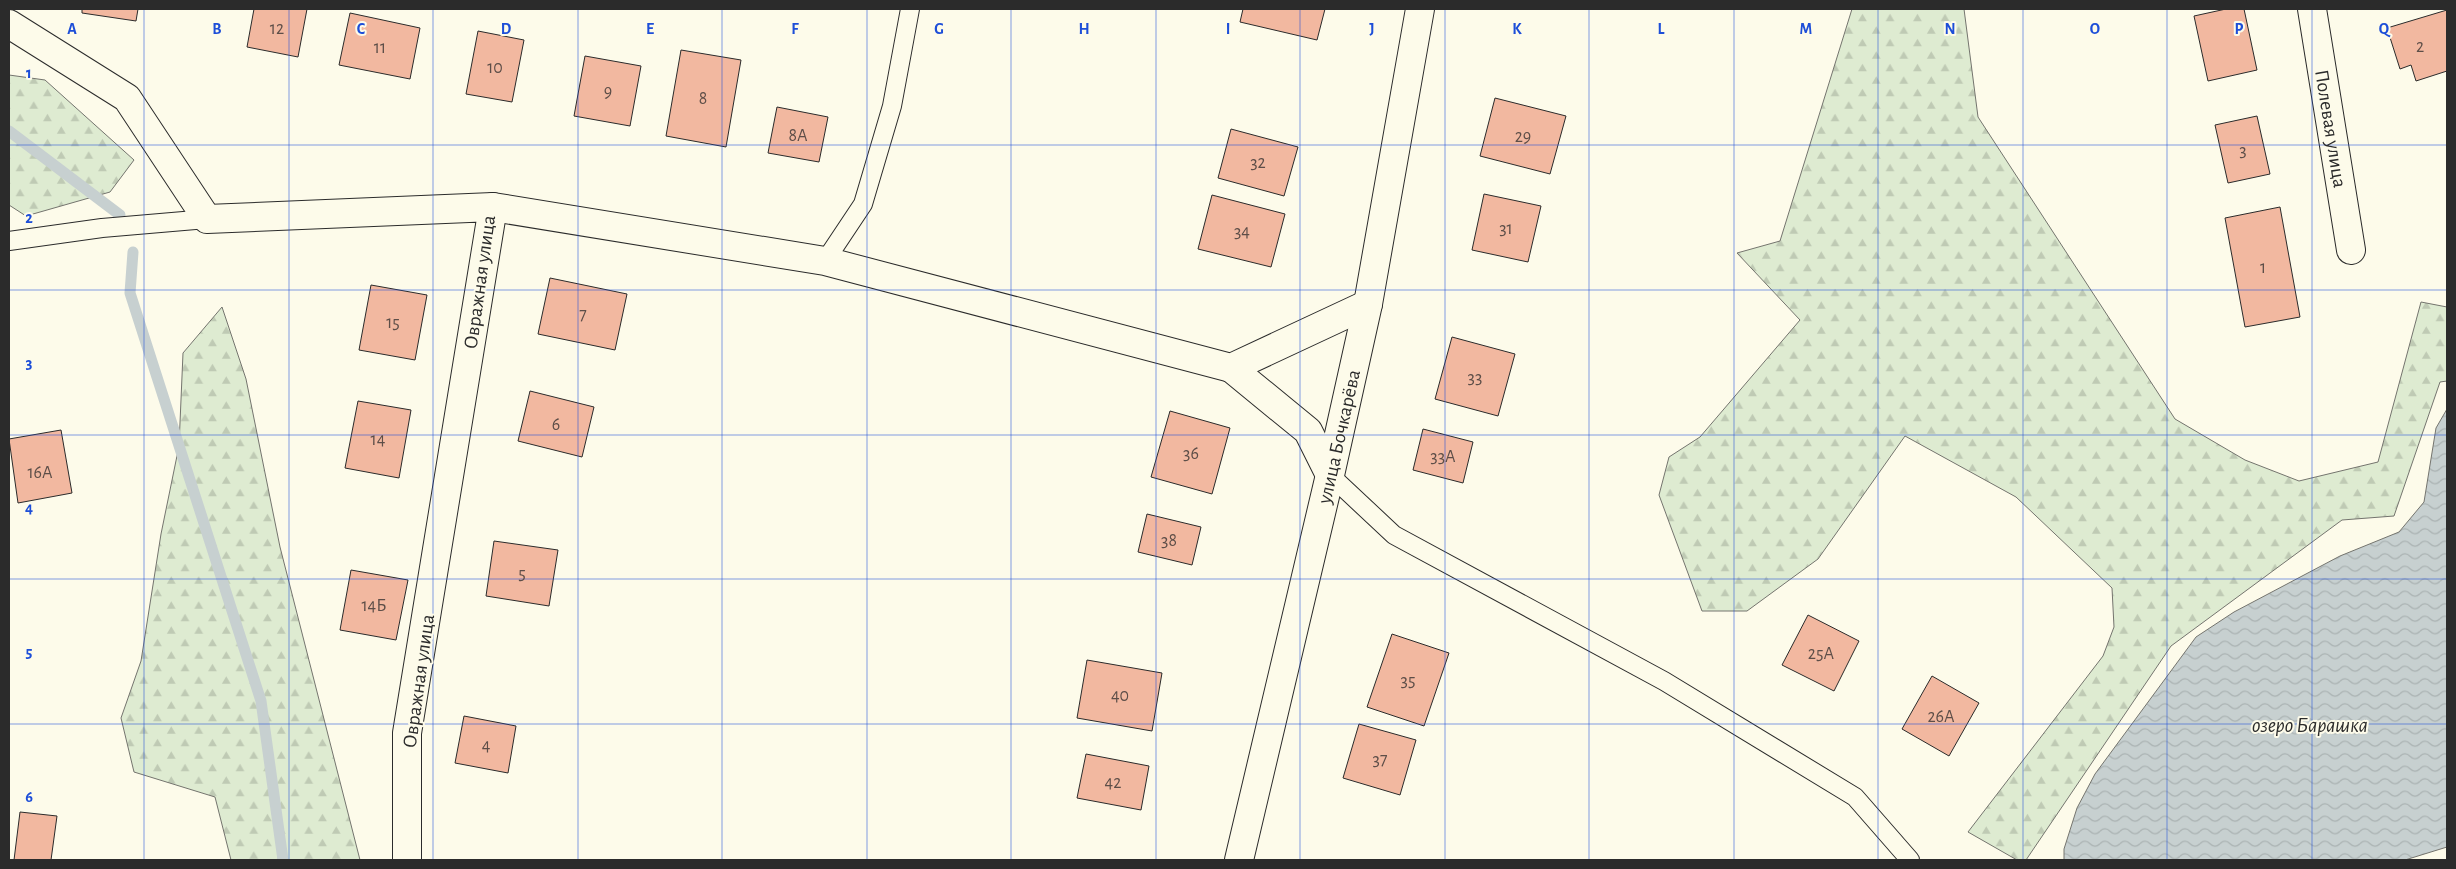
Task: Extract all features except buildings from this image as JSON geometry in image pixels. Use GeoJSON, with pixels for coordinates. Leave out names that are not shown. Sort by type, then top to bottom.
{"type":"FeatureCollection","features":[{"type":"Feature","properties":{"kind":"street","name":"улица Бочкарёва"},"geometry":{"type":"LineString","coordinates":[[1238,860],[1330,476],[1368,304],[1420,9]]}},
{"type":"Feature","properties":{"kind":"street","name":"Полевая улица"},"geometry":{"type":"LineString","coordinates":[[2312,9],[2351,250]]}},
{"type":"Feature","properties":{"kind":"street"},"geometry":{"type":"LineString","coordinates":[[9,24],[127,98],[207,219]]}},
{"type":"Feature","properties":{"kind":"street"},"geometry":{"type":"LineString","coordinates":[[493,207],[825,261],[1231,368],[1308,431],[1330,476]]}},
{"type":"Feature","properties":{"kind":"street","name":"Овражная улица"},"geometry":{"type":"LineString","coordinates":[[207,219],[493,207],[407,732],[407,860]]}},
{"type":"Feature","properties":{"kind":"street"},"geometry":{"type":"LineString","coordinates":[[1231,368],[1368,304]]}},
{"type":"Feature","properties":{"kind":"lane"},"geometry":{"type":"LineString","coordinates":[[825,261],[863,204],[892,106],[910,9]]}},
{"type":"Feature","properties":{"kind":"lane"},"geometry":{"type":"LineString","coordinates":[[9,241],[102,228],[207,219]]}},
{"type":"Feature","properties":{"kind":"lane"},"geometry":{"type":"LineString","coordinates":[[1330,476],[1394,535],[1664,681],[1854,796],[1910,860]]}},
{"type":"Feature","properties":{"kind":"green space"},"geometry":{"type":"Polygon","coordinates":[[[1852,9],[1964,9],[1978,117],[2175,419],[2245,460],[2299,481],[2378,462],[2421,302],[2447,307],[2447,381],[2440,382],[2394,516],[2342,520],[2171,646],[2026,860],[2017,860],[1968,832],[2103,656],[2114,627],[2112,588],[2016,497],[1905,436],[1818,559],[1747,611],[1702,611],[1659,495],[1669,457],[1700,437],[1800,320],[1737,253],[1780,241],[1852,9]]]}},
{"type":"Feature","properties":{"kind":"green space"},"geometry":{"type":"Polygon","coordinates":[[[9,75],[45,80],[134,160],[110,192],[26,216],[9,205],[9,75]]]}},
{"type":"Feature","properties":{"kind":"green space"},"geometry":{"type":"Polygon","coordinates":[[[222,307],[246,379],[280,547],[360,860],[231,860],[215,797],[134,772],[121,718],[141,661],[161,534],[179,446],[183,353],[222,307]]]}},
{"type":"Feature","properties":{"kind":"water","name":"озеро Барашка"},"geometry":{"type":"Polygon","coordinates":[[[2447,409],[2447,847],[2405,860],[2064,860],[2064,849],[2077,808],[2095,774],[2196,637],[2234,612],[2340,556],[2399,532],[2424,502],[2436,428],[2447,409]]]}},
{"type":"Feature","properties":{"kind":"waterway"},"geometry":{"type":"LineString","coordinates":[[9,131],[120,215]]}},
{"type":"Feature","properties":{"kind":"waterway"},"geometry":{"type":"LineString","coordinates":[[133,252],[130,293],[261,701],[283,860]]}}]}
